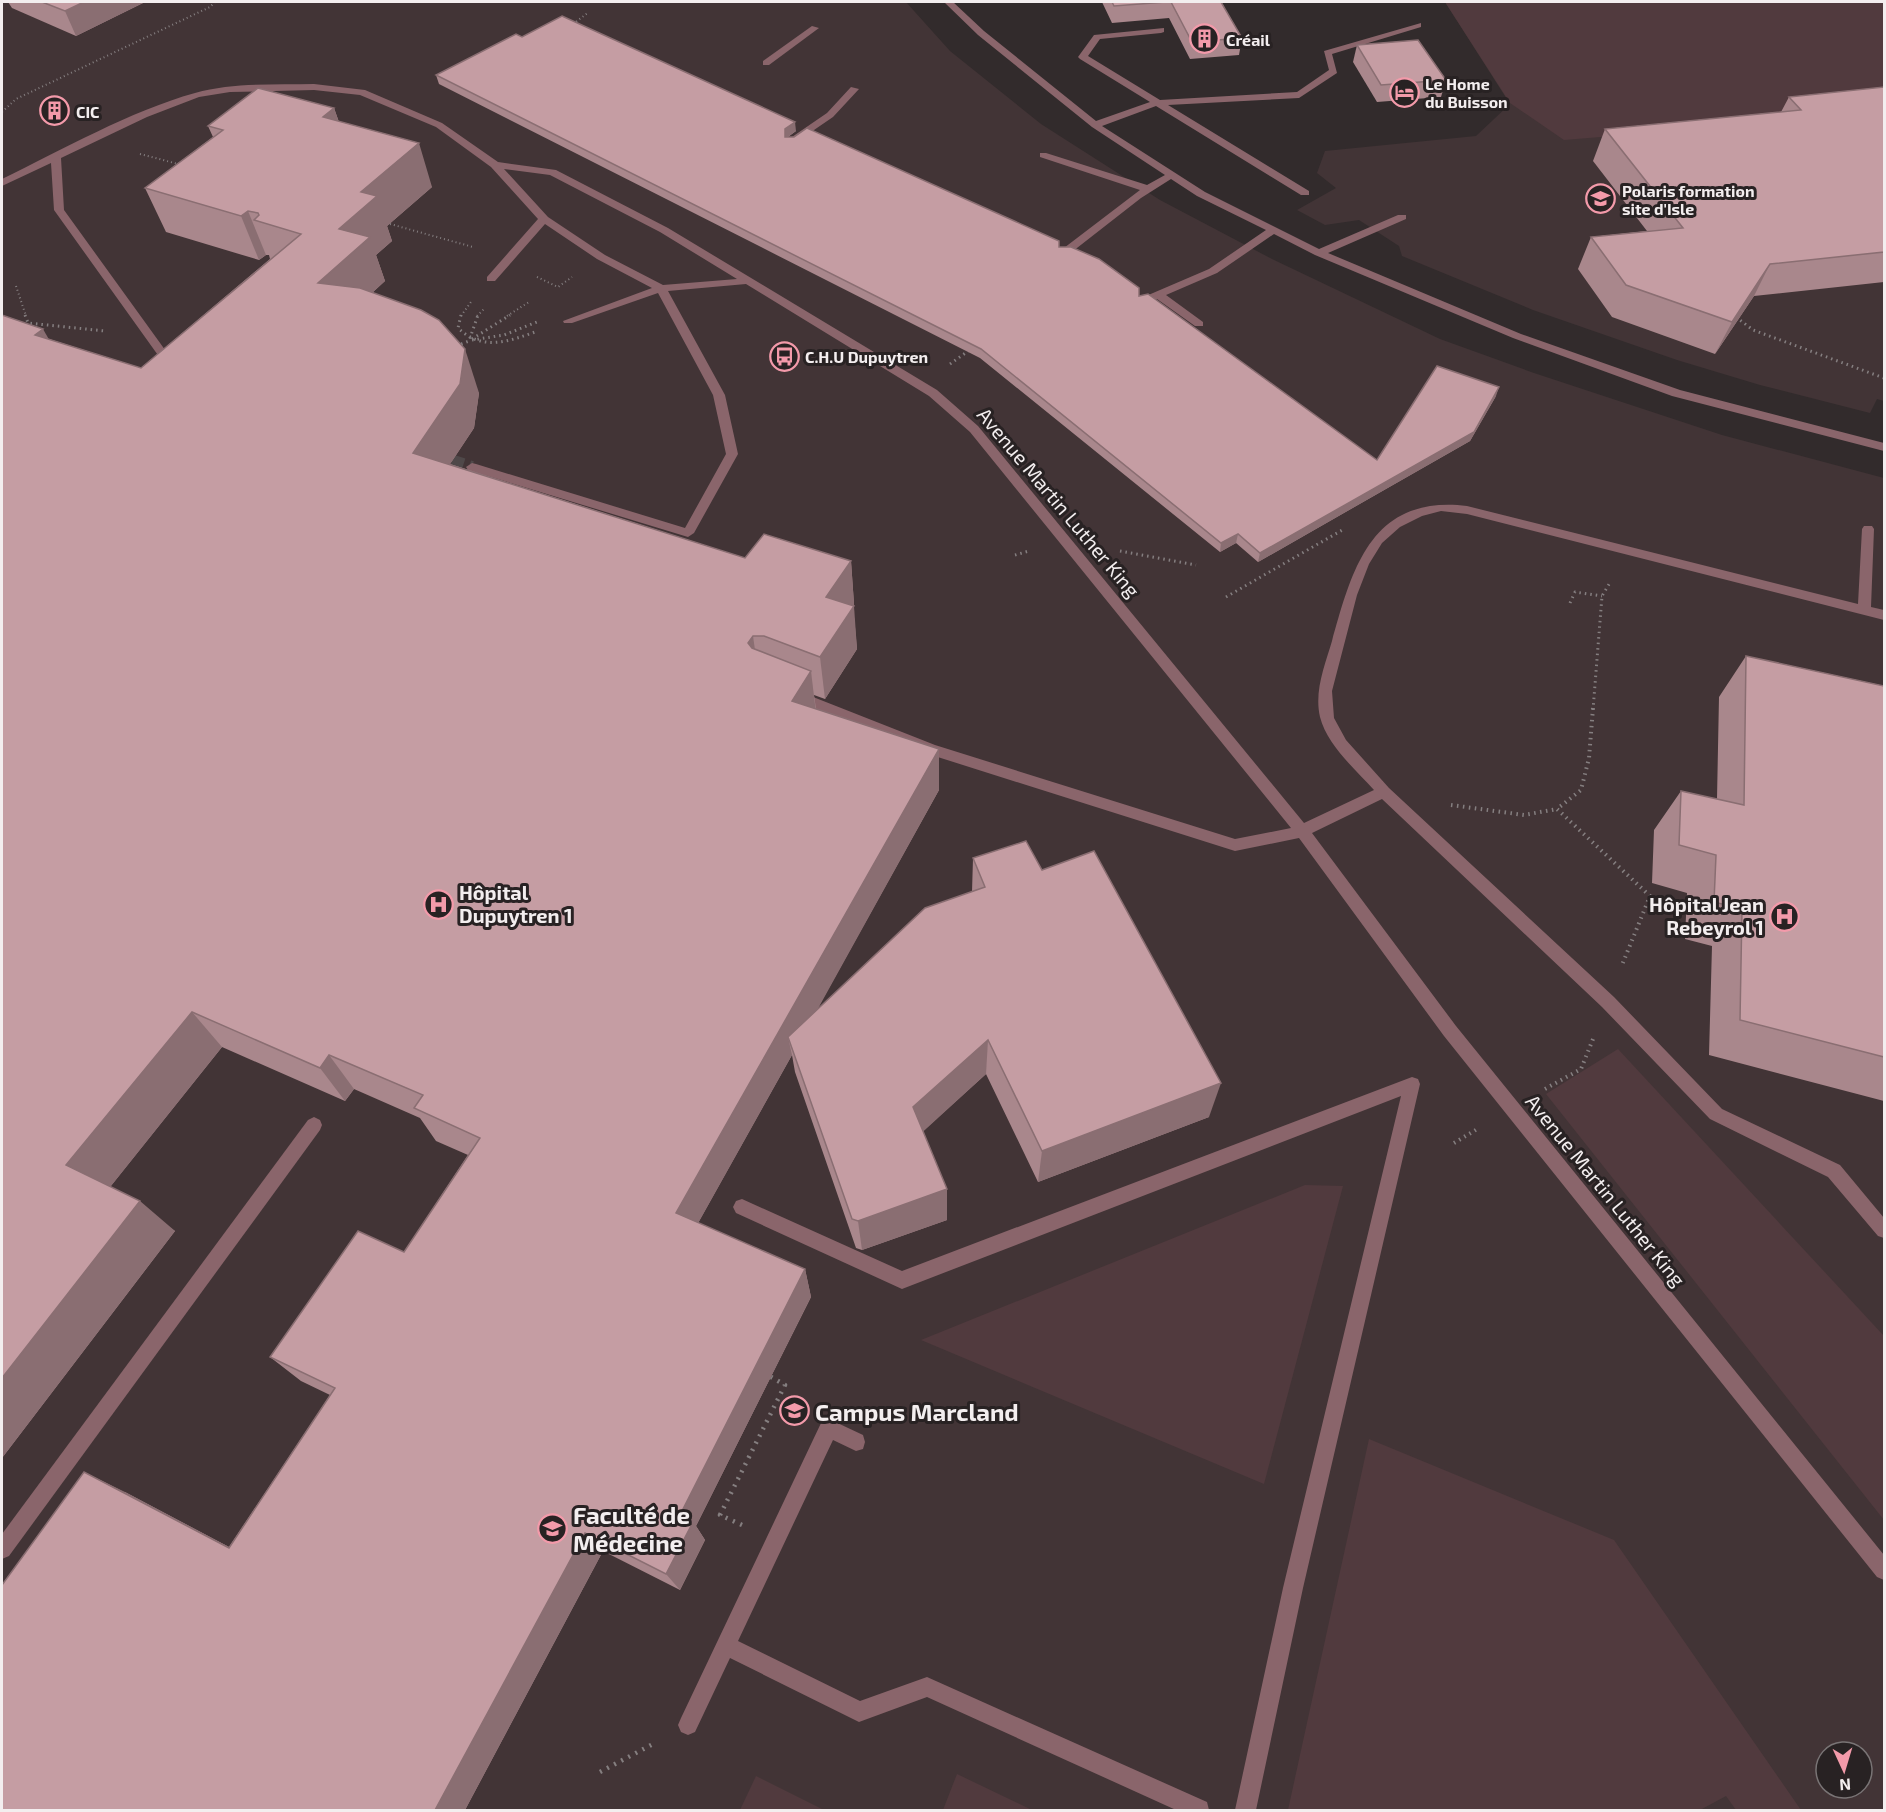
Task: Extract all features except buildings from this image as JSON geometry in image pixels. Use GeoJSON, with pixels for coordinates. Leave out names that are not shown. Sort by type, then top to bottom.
{"type":"FeatureCollection","features":[{"type":"Feature","properties":{"kind":"street"},"geometry":{"type":"LineString","coordinates":[[948,2],[981,33],[1095,125],[1201,194],[1319,253],[1517,336],[1676,393],[1884,447]]}},
{"type":"Feature","properties":{"kind":"street"},"geometry":{"type":"LineString","coordinates":[[1095,125],[1156,104],[1299,95],[1334,71],[1327,53],[1418,25]]}},
{"type":"Feature","properties":{"kind":"street"},"geometry":{"type":"LineString","coordinates":[[766,63],[815,28]]}},
{"type":"Feature","properties":{"kind":"street"},"geometry":{"type":"LineString","coordinates":[[1161,30],[1097,37],[1083,57],[1156,104],[1305,192]]}},
{"type":"Feature","properties":{"kind":"street"},"geometry":{"type":"LineString","coordinates":[[2,183],[144,115],[197,95],[230,89],[314,87],[362,92],[439,125],[495,165],[544,219],[601,257],[661,288],[719,395],[732,454],[688,532],[472,467]]}},
{"type":"Feature","properties":{"kind":"street"},"geometry":{"type":"LineString","coordinates":[[790,142],[830,116],[854,89]]}},
{"type":"Feature","properties":{"kind":"street"},"geometry":{"type":"LineString","coordinates":[[1043,155],[1148,189]]}},
{"type":"Feature","properties":{"kind":"street"},"geometry":{"type":"LineString","coordinates":[[56,157],[59,210],[141,321],[183,371]]}},
{"type":"Feature","properties":{"kind":"street","name":"Avenue Martin Luther King"},"geometry":{"type":"LineString","coordinates":[[495,165],[552,172],[663,230],[933,393],[974,429],[1302,831],[1450,1031],[1884,1570]]}},
{"type":"Feature","properties":{"kind":"street"},"geometry":{"type":"LineString","coordinates":[[1064,253],[1148,189],[1172,175]]}},
{"type":"Feature","properties":{"kind":"street"},"geometry":{"type":"LineString","coordinates":[[1319,253],[1402,218]]}},
{"type":"Feature","properties":{"kind":"street"},"geometry":{"type":"LineString","coordinates":[[491,279],[544,219]]}},
{"type":"Feature","properties":{"kind":"street"},"geometry":{"type":"LineString","coordinates":[[1143,301],[1213,271],[1273,230]]}},
{"type":"Feature","properties":{"kind":"street"},"geometry":{"type":"LineString","coordinates":[[568,321],[661,288],[748,281]]}},
{"type":"Feature","properties":{"kind":"street"},"geometry":{"type":"LineString","coordinates":[[1158,294],[1199,324]]}},
{"type":"Feature","properties":{"kind":"street"},"geometry":{"type":"LineString","coordinates":[[1884,615],[1467,510],[1441,507],[1418,513],[1395,524],[1378,540],[1363,564],[1351,595],[1325,692],[1327,718],[1341,744],[1384,792],[1608,1002],[1716,1114],[1834,1171],[1884,1230]]}},
{"type":"Feature","properties":{"kind":"street"},"geometry":{"type":"LineString","coordinates":[[1864,609],[1868,529]]}},
{"type":"Feature","properties":{"kind":"street"},"geometry":{"type":"LineString","coordinates":[[786,693],[930,749],[1235,845],[1302,831],[1384,792]]}},
{"type":"Feature","properties":{"kind":"street"},"geometry":{"type":"LineString","coordinates":[[742,1207],[902,1280],[1412,1084],[1293,1588],[1245,1810]]}},
{"type":"Feature","properties":{"kind":"street"},"geometry":{"type":"LineString","coordinates":[[2,1549],[314,1125]]}},
{"type":"Feature","properties":{"kind":"street"},"geometry":{"type":"LineString","coordinates":[[688,1725],[829,1428],[856,1442]]}},
{"type":"Feature","properties":{"kind":"street"},"geometry":{"type":"LineString","coordinates":[[726,1645],[859,1712],[927,1686],[1199,1810]]}},
{"type":"Feature","properties":{"kind":"path"},"geometry":{"type":"LineString","coordinates":[[2,112],[16,99],[210,7],[215,2]]}},
{"type":"Feature","properties":{"kind":"path"},"geometry":{"type":"LineString","coordinates":[[564,28],[589,12]]}},
{"type":"Feature","properties":{"kind":"path"},"geometry":{"type":"LineString","coordinates":[[166,161],[188,166]]}},
{"type":"Feature","properties":{"kind":"path"},"geometry":{"type":"LineString","coordinates":[[390,224],[511,257]]}},
{"type":"Feature","properties":{"kind":"path"},"geometry":{"type":"LineString","coordinates":[[558,287],[601,257]]}},
{"type":"Feature","properties":{"kind":"path"},"geometry":{"type":"LineString","coordinates":[[532,274],[558,287],[564,293]]}},
{"type":"Feature","properties":{"kind":"path"},"geometry":{"type":"LineString","coordinates":[[491,279],[461,314],[458,328],[469,341],[484,344],[505,343],[568,321]]}},
{"type":"Feature","properties":{"kind":"path"},"geometry":{"type":"LineString","coordinates":[[15,286],[28,323],[101,332],[141,321]]}},
{"type":"Feature","properties":{"kind":"path"},"geometry":{"type":"LineString","coordinates":[[469,341],[475,318],[491,302]]}},
{"type":"Feature","properties":{"kind":"path"},"geometry":{"type":"LineString","coordinates":[[447,350],[469,341],[529,302]]}},
{"type":"Feature","properties":{"kind":"path"},"geometry":{"type":"LineString","coordinates":[[1731,313],[1753,330],[1884,378]]}},
{"type":"Feature","properties":{"kind":"path"},"geometry":{"type":"LineString","coordinates":[[469,341],[504,335],[545,319]]}},
{"type":"Feature","properties":{"kind":"path"},"geometry":{"type":"LineString","coordinates":[[948,365],[973,347]]}},
{"type":"Feature","properties":{"kind":"path"},"geometry":{"type":"LineString","coordinates":[[1226,597],[1352,524]]}},
{"type":"Feature","properties":{"kind":"path"},"geometry":{"type":"LineString","coordinates":[[1113,550],[1196,565]]}},
{"type":"Feature","properties":{"kind":"path"},"geometry":{"type":"LineString","coordinates":[[1447,804],[1524,815],[1557,809],[1581,790],[1589,758],[1602,596],[1613,579]]}},
{"type":"Feature","properties":{"kind":"path"},"geometry":{"type":"LineString","coordinates":[[1570,603],[1575,592],[1602,596]]}},
{"type":"Feature","properties":{"kind":"path"},"geometry":{"type":"LineString","coordinates":[[1454,1143],[1581,1069],[1650,896],[1557,809]]}},
{"type":"Feature","properties":{"kind":"path"},"geometry":{"type":"LineString","coordinates":[[771,1377],[785,1385],[720,1515],[776,1540]]}},
{"type":"Feature","properties":{"kind":"path"},"geometry":{"type":"LineString","coordinates":[[600,1772],[688,1725]]}},
{"type":"Feature","properties":{"kind":"shaded area"},"geometry":{"type":"Polygon","coordinates":[[[2,2],[906,2],[950,51],[1041,124],[1160,200],[1272,259],[1440,339],[1534,373],[1722,435],[1884,478],[1884,1810],[2,1810],[2,2]]]}},
{"type":"Feature","properties":{"kind":"shaded area","name":"Polaris formation site d'Isle"},"geometry":{"type":"Polygon","coordinates":[[[1445,2],[1884,2],[1884,401],[1877,399],[1870,413],[1760,385],[1677,360],[1533,310],[1402,256],[1399,246],[1359,220],[1325,225],[1297,210],[1336,188],[1317,173],[1325,151],[1476,136],[1510,104],[1445,2]]]}},
{"type":"Feature","properties":{"kind":"shaded area"},"geometry":{"type":"Polygon","coordinates":[[[1445,2],[1884,2],[1884,118],[1758,124],[1564,140],[1510,103],[1445,2]]]}},
{"type":"Feature","properties":{"kind":"shaded area"},"geometry":{"type":"Polygon","coordinates":[[[1618,1049],[1884,1336],[1884,1520],[1546,1094],[1618,1049]]]}},
{"type":"Feature","properties":{"kind":"shaded area"},"geometry":{"type":"Polygon","coordinates":[[[1305,1185],[1343,1186],[1264,1484],[921,1340],[1305,1185]]]}},
{"type":"Feature","properties":{"kind":"shaded area"},"geometry":{"type":"Polygon","coordinates":[[[1369,1439],[1614,1540],[1801,1810],[1736,1810],[1726,1796],[1700,1810],[1288,1810],[1369,1439]]]}},
{"type":"Feature","properties":{"kind":"shaded area"},"geometry":{"type":"Polygon","coordinates":[[[957,1774],[1032,1810],[943,1810],[957,1774]]]}},
{"type":"Feature","properties":{"kind":"shaded area"},"geometry":{"type":"Polygon","coordinates":[[[756,1776],[824,1810],[740,1810],[756,1776]]]}},
{"type":"Feature","properties":{"kind":"tunnel"},"geometry":{"type":"LineString","coordinates":[[435,455],[472,467]]}},
{"type":"Feature","properties":{"kind":"place","name":"Créail"},"geometry":{"type":"Point","coordinates":[1205,39]}},
{"type":"Feature","properties":{"kind":"place","name":"Le Home du Buisson"},"geometry":{"type":"Point","coordinates":[1404,92]}},
{"type":"Feature","properties":{"kind":"place","name":"CIC"},"geometry":{"type":"Point","coordinates":[55,111]}},
{"type":"Feature","properties":{"kind":"place","name":"Polaris formation site d'Isle"},"geometry":{"type":"Point","coordinates":[1601,199]}},
{"type":"Feature","properties":{"kind":"place","name":"C.H.U Dupuytren"},"geometry":{"type":"Point","coordinates":[784,356]}},
{"type":"Feature","properties":{"kind":"place","name":"Hôpital Dupuytren 1"},"geometry":{"type":"Point","coordinates":[438,904]}},
{"type":"Feature","properties":{"kind":"place","name":"Hôpital Jean Rebeyrol 1"},"geometry":{"type":"Point","coordinates":[1785,916]}},
{"type":"Feature","properties":{"kind":"place","name":"Campus Marcland"},"geometry":{"type":"Point","coordinates":[794,1411]}},
{"type":"Feature","properties":{"kind":"place","name":"Faculté de Médecine"},"geometry":{"type":"Point","coordinates":[552,1528]}}]}
